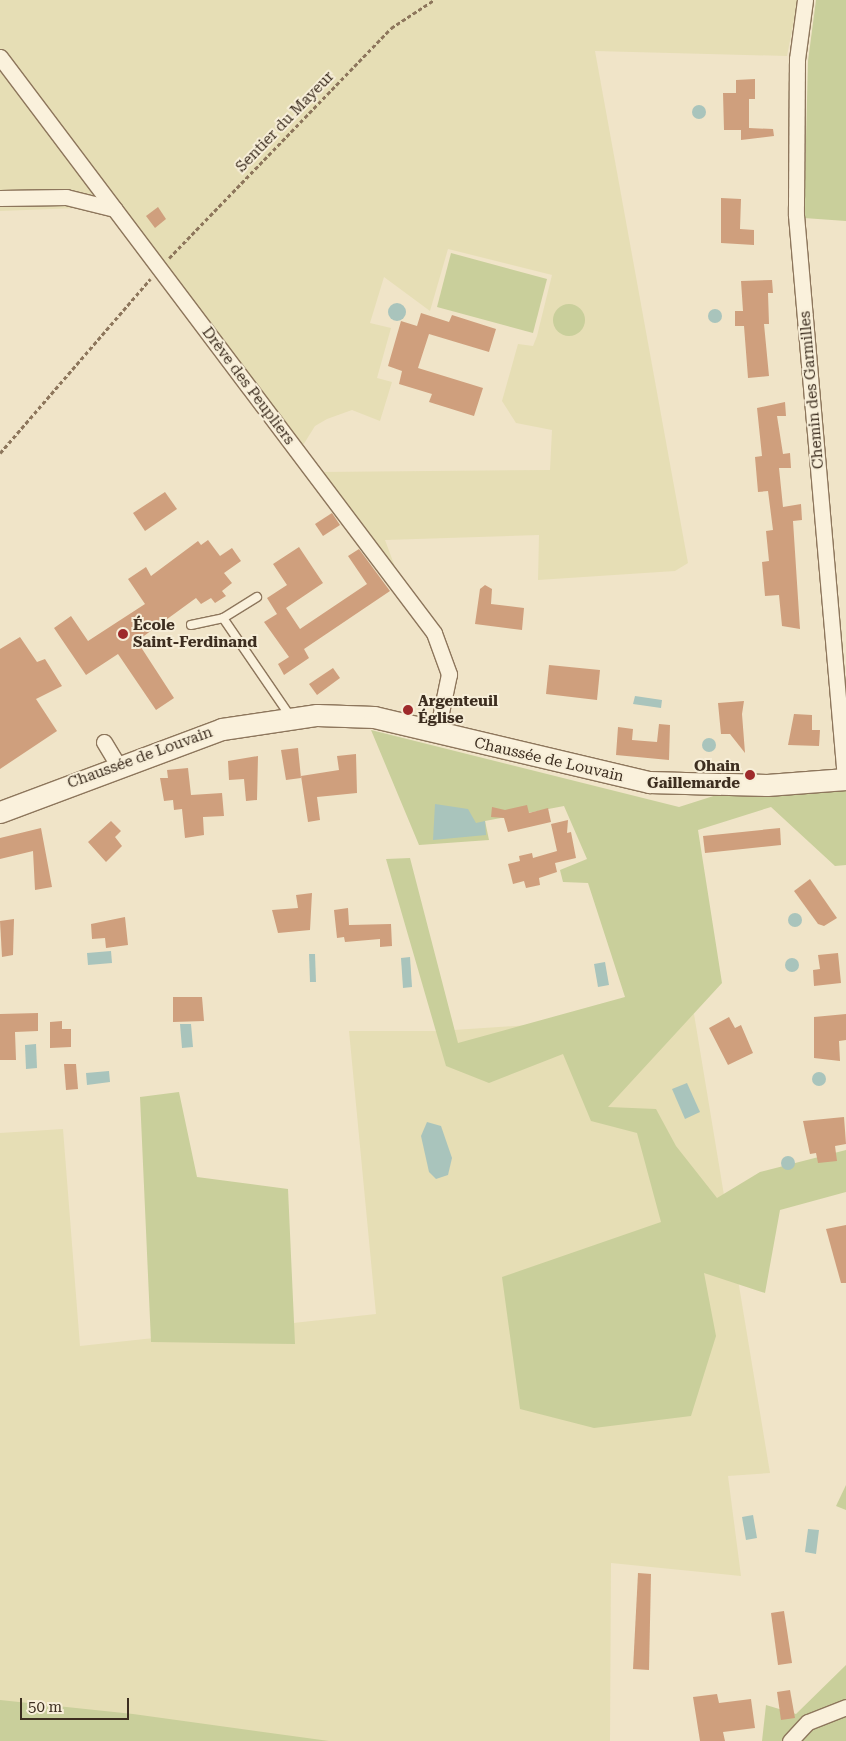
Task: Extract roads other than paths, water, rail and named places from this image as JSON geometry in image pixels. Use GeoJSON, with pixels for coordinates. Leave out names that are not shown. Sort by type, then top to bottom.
{"type":"FeatureCollection","features":[{"type":"Feature","properties":{"kind":"main road","name":"Chaussée de Louvain"},"geometry":{"type":"LineString","coordinates":[[0,812],[118,765],[222,729],[290,716],[374,717],[649,782],[767,785],[845,779]]}},
{"type":"Feature","properties":{"kind":"street","name":"Chemin des Garmilles"},"geometry":{"type":"LineString","coordinates":[[805,0],[797,59],[796,215],[845,779]]}},
{"type":"Feature","properties":{"kind":"street","name":"Drève des Peupliers"},"geometry":{"type":"LineString","coordinates":[[0,57],[117,210],[439,642],[449,682],[437,732]]}},
{"type":"Feature","properties":{"kind":"street"},"geometry":{"type":"LineString","coordinates":[[0,198],[66,197],[117,210]]}},
{"type":"Feature","properties":{"kind":"street"},"geometry":{"type":"LineString","coordinates":[[104,742],[118,765]]}},
{"type":"Feature","properties":{"kind":"street"},"geometry":{"type":"LineString","coordinates":[[790,1741],[808,1722],[846,1707]]}},
{"type":"Feature","properties":{"kind":"lane"},"geometry":{"type":"LineString","coordinates":[[191,625],[223,618],[257,596]]}},
{"type":"Feature","properties":{"kind":"lane"},"geometry":{"type":"LineString","coordinates":[[223,618],[290,716]]}},
{"type":"Feature","properties":{"kind":"water"},"geometry":{"type":"Polygon","coordinates":[[[696,105],[702,105],[706,112],[702,119],[696,119],[692,115],[692,109],[696,105]]]}},
{"type":"Feature","properties":{"kind":"water"},"geometry":{"type":"Polygon","coordinates":[[[397,303],[403,306],[406,312],[403,318],[397,321],[391,318],[388,312],[391,306],[397,303]]]}},
{"type":"Feature","properties":{"kind":"water"},"geometry":{"type":"Polygon","coordinates":[[[712,309],[718,309],[722,316],[718,323],[712,323],[708,319],[708,313],[712,309]]]}},
{"type":"Feature","properties":{"kind":"water"},"geometry":{"type":"Polygon","coordinates":[[[635,696],[662,700],[661,708],[633,704],[635,696]]]}},
{"type":"Feature","properties":{"kind":"water"},"geometry":{"type":"Polygon","coordinates":[[[706,738],[712,738],[716,745],[712,752],[706,752],[702,748],[702,742],[706,738]]]}},
{"type":"Feature","properties":{"kind":"water"},"geometry":{"type":"Polygon","coordinates":[[[435,804],[468,809],[476,823],[485,821],[486,835],[433,840],[435,804]]]}},
{"type":"Feature","properties":{"kind":"water"},"geometry":{"type":"Polygon","coordinates":[[[792,913],[798,913],[802,920],[798,927],[792,927],[788,923],[788,917],[792,913]]]}},
{"type":"Feature","properties":{"kind":"water"},"geometry":{"type":"Polygon","coordinates":[[[111,951],[112,963],[88,965],[87,953],[111,951]]]}},
{"type":"Feature","properties":{"kind":"water"},"geometry":{"type":"Polygon","coordinates":[[[309,954],[315,954],[316,982],[310,982],[309,954]]]}},
{"type":"Feature","properties":{"kind":"water"},"geometry":{"type":"Polygon","coordinates":[[[410,957],[412,987],[403,988],[401,958],[410,957]]]}},
{"type":"Feature","properties":{"kind":"water"},"geometry":{"type":"Polygon","coordinates":[[[789,958],[795,958],[799,965],[795,972],[789,972],[785,968],[785,962],[789,958]]]}},
{"type":"Feature","properties":{"kind":"water"},"geometry":{"type":"Polygon","coordinates":[[[605,962],[609,985],[598,987],[594,964],[605,962]]]}},
{"type":"Feature","properties":{"kind":"water"},"geometry":{"type":"Polygon","coordinates":[[[180,1024],[191,1024],[193,1047],[182,1048],[180,1024]]]}},
{"type":"Feature","properties":{"kind":"water"},"geometry":{"type":"Polygon","coordinates":[[[36,1044],[37,1068],[26,1069],[25,1045],[36,1044]]]}},
{"type":"Feature","properties":{"kind":"water"},"geometry":{"type":"Polygon","coordinates":[[[109,1071],[110,1082],[87,1085],[86,1073],[109,1071]]]}},
{"type":"Feature","properties":{"kind":"water"},"geometry":{"type":"Polygon","coordinates":[[[816,1072],[822,1072],[826,1079],[822,1086],[816,1086],[812,1082],[812,1076],[816,1072]]]}},
{"type":"Feature","properties":{"kind":"water"},"geometry":{"type":"Polygon","coordinates":[[[687,1083],[700,1112],[685,1119],[672,1089],[687,1083]]]}},
{"type":"Feature","properties":{"kind":"water"},"geometry":{"type":"Polygon","coordinates":[[[427,1122],[441,1126],[452,1158],[448,1175],[436,1179],[429,1172],[421,1136],[427,1122]]]}},
{"type":"Feature","properties":{"kind":"water"},"geometry":{"type":"Polygon","coordinates":[[[785,1156],[791,1156],[795,1163],[791,1170],[785,1170],[781,1166],[781,1160],[785,1156]]]}},
{"type":"Feature","properties":{"kind":"water"},"geometry":{"type":"Polygon","coordinates":[[[753,1515],[757,1538],[746,1540],[742,1517],[753,1515]]]}},
{"type":"Feature","properties":{"kind":"water"},"geometry":{"type":"Polygon","coordinates":[[[808,1529],[819,1530],[816,1554],[805,1552],[808,1529]]]}},
{"type":"Feature","properties":{"kind":"place","name":"École Saint-Ferdinand"},"geometry":{"type":"Point","coordinates":[123,634]}},
{"type":"Feature","properties":{"kind":"place","name":"Argenteuil Église"},"geometry":{"type":"Point","coordinates":[408,710]}},
{"type":"Feature","properties":{"kind":"place","name":"Ohain Gaillemarde"},"geometry":{"type":"Point","coordinates":[750,775]}}]}
